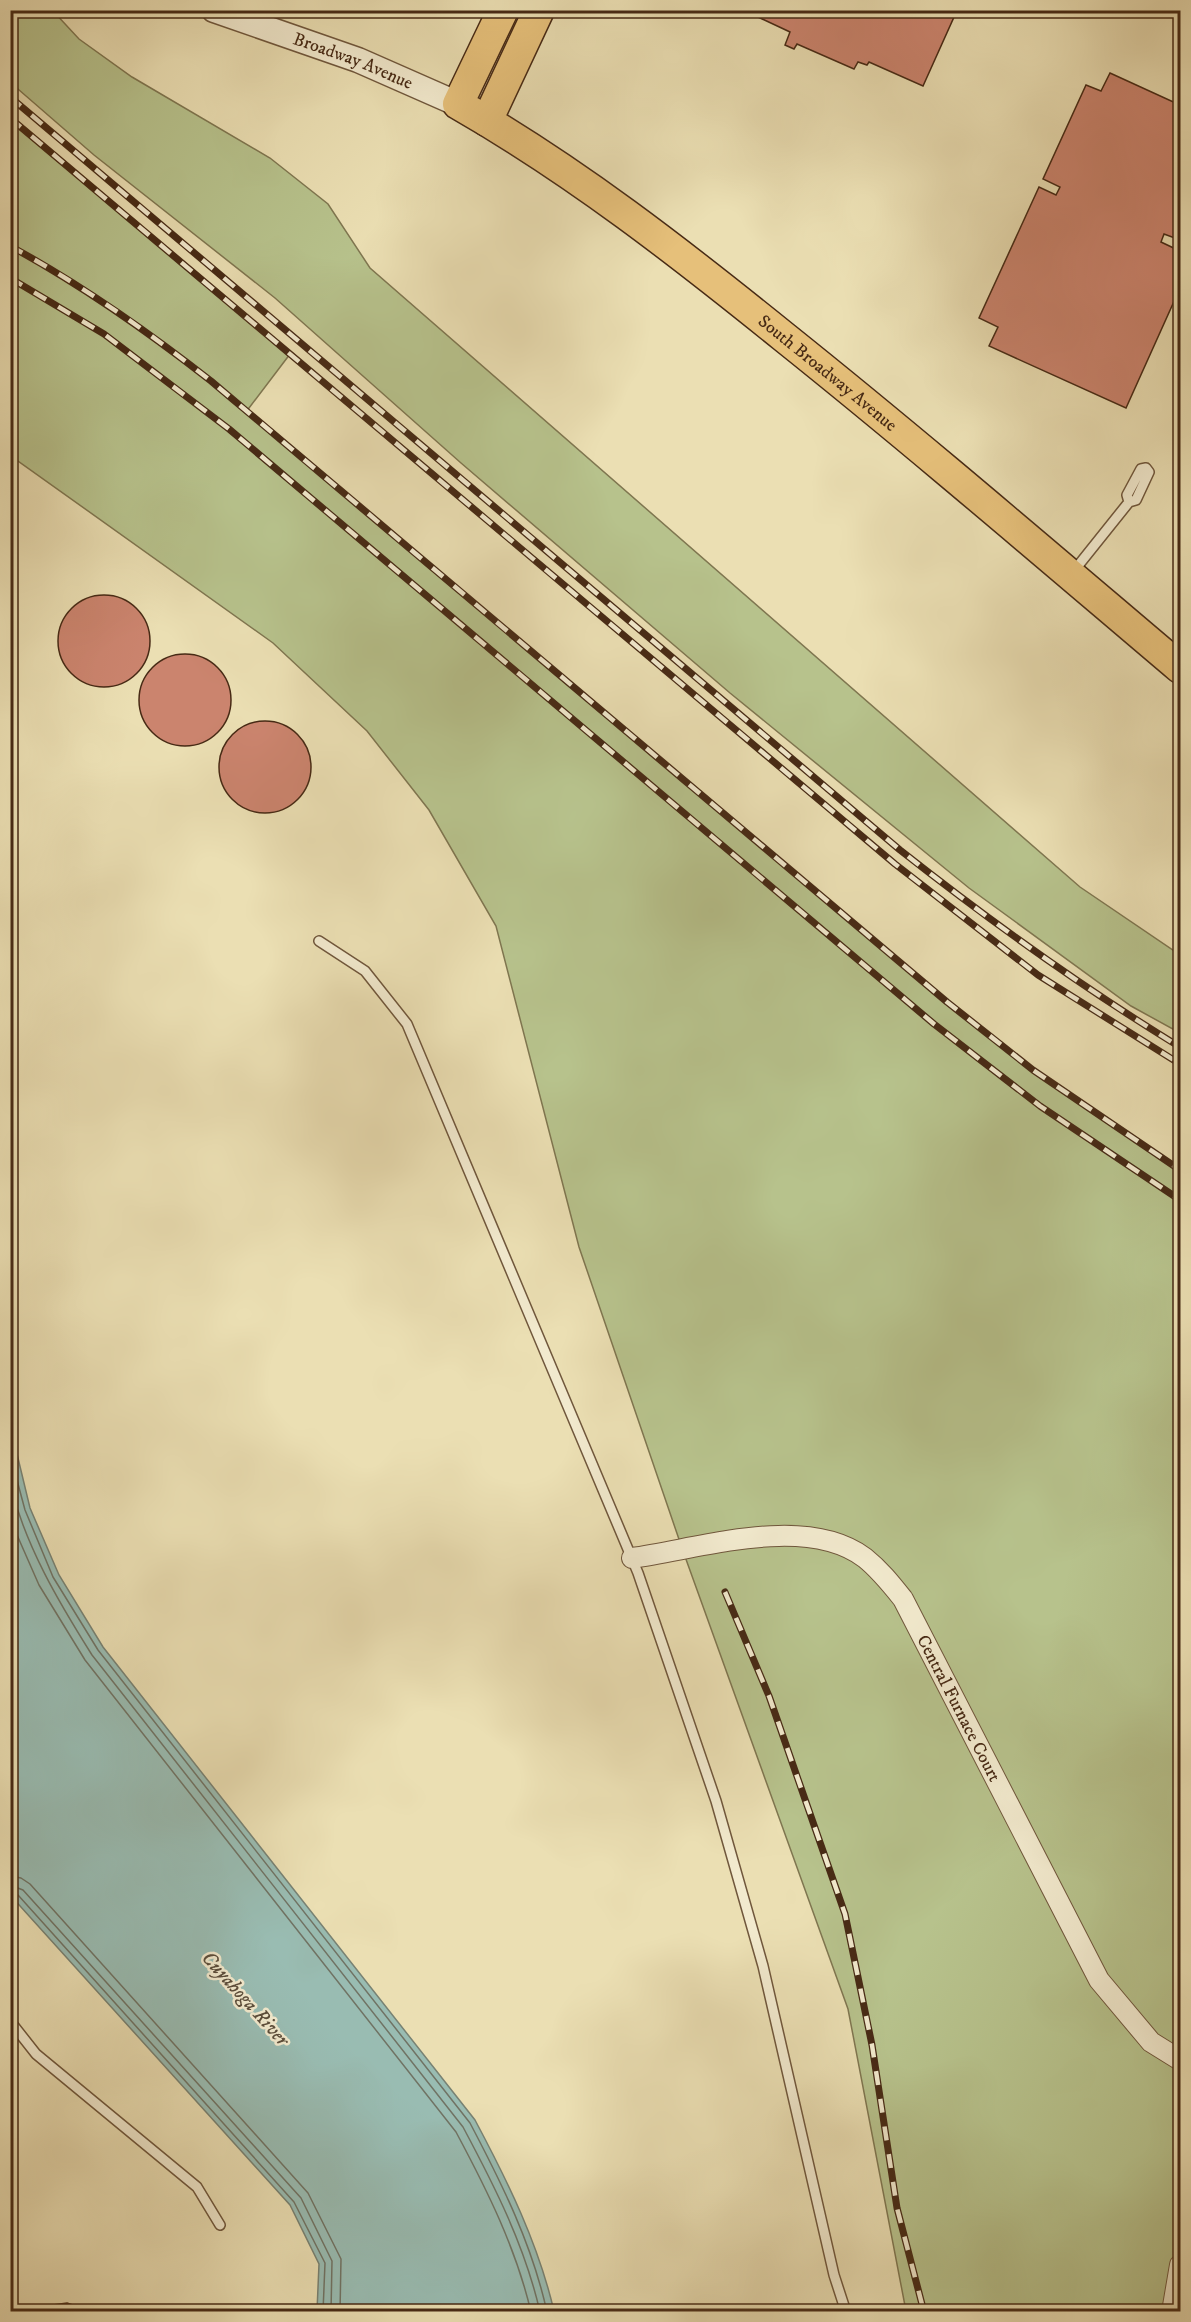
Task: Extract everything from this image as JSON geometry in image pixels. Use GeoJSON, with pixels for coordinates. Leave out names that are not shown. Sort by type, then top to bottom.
{"type":"FeatureCollection","features":[{"type":"Feature","properties":{"kind":"main road"},"geometry":{"type":"LineString","coordinates":[[458,104],[503,10]]}},
{"type":"Feature","properties":{"kind":"main road"},"geometry":{"type":"LineString","coordinates":[[487,121],[539,10]]}},
{"type":"Feature","properties":{"kind":"main road","name":"South Broadway Avenue"},"geometry":{"type":"LineString","coordinates":[[458,104],[596,192],[715,282],[1071,575],[1180,668]]}},
{"type":"Feature","properties":{"kind":"street","name":"Broadway Avenue"},"geometry":{"type":"LineString","coordinates":[[214,10],[358,60],[458,104]]}},
{"type":"Feature","properties":{"kind":"street","name":"Central Furnace Court"},"geometry":{"type":"LineString","coordinates":[[632,1558],[765,1535],[789,1535],[838,1544],[864,1557],[883,1574],[903,1599],[1099,1980],[1151,2042],[1180,2060]]}},
{"type":"Feature","properties":{"kind":"street"},"geometry":{"type":"LineString","coordinates":[[1172,2312],[1180,2265]]}},
{"type":"Feature","properties":{"kind":"lane"},"geometry":{"type":"LineString","coordinates":[[1071,575],[1129,502]]}},
{"type":"Feature","properties":{"kind":"lane"},"geometry":{"type":"LineString","coordinates":[[319,941],[365,971],[407,1024],[632,1558],[729,1845],[763,1966],[834,2275],[846,2312]]}},
{"type":"Feature","properties":{"kind":"lane"},"geometry":{"type":"LineString","coordinates":[[10,2021],[36,2054],[197,2187],[220,2225]]}},
{"type":"Feature","properties":{"kind":"green space"},"geometry":{"type":"Polygon","coordinates":[[[11,10],[53,11],[79,39],[132,77],[270,158],[328,204],[370,268],[1080,887],[1180,955],[1180,1033],[1131,1006],[969,888],[730,693],[461,463],[275,298],[94,155],[11,83],[11,10]]]}},
{"type":"Feature","properties":{"kind":"green space"},"geometry":{"type":"Polygon","coordinates":[[[10,118],[290,354],[246,412],[947,1002],[1033,1070],[1180,1170],[1180,2311],[906,2311],[848,2009],[683,1551],[579,1247],[496,926],[429,810],[367,731],[273,643],[11,456],[10,118]]]}},
{"type":"Feature","properties":{"kind":"water","name":"Cuyahoga River"},"geometry":{"type":"Polygon","coordinates":[[[11,1429],[30,1508],[59,1575],[103,1647],[475,2120],[531,2237],[554,2311],[317,2311],[319,2264],[290,2205],[11,1896],[11,1429]]]}},
{"type":"Feature","properties":{"kind":"building"},"geometry":{"type":"Polygon","coordinates":[[[743,10],[939,10],[954,17],[923,86],[869,62],[867,65],[858,62],[854,69],[797,44],[794,49],[785,45],[790,32],[743,10]]]}},
{"type":"Feature","properties":{"kind":"building"},"geometry":{"type":"Polygon","coordinates":[[[1110,73],[1180,105],[1180,240],[1164,234],[1161,242],[1180,251],[1180,288],[1126,408],[989,346],[998,327],[979,318],[1039,187],[1056,195],[1060,187],[1043,179],[1086,85],[1101,91],[1110,73]]]}},
{"type":"Feature","properties":{"kind":"building"},"geometry":{"type":"Polygon","coordinates":[[[104,595],[122,598],[137,608],[147,623],[150,641],[147,659],[137,674],[122,684],[104,687],[86,684],[71,674],[61,659],[58,641],[61,623],[71,608],[86,598],[104,595]]]}},
{"type":"Feature","properties":{"kind":"building"},"geometry":{"type":"Polygon","coordinates":[[[185,654],[203,657],[218,667],[228,682],[231,700],[228,718],[218,733],[203,743],[185,746],[167,743],[152,733],[142,718],[139,700],[142,682],[152,667],[167,657],[185,654]]]}},
{"type":"Feature","properties":{"kind":"building"},"geometry":{"type":"Polygon","coordinates":[[[265,721],[283,724],[298,734],[308,749],[311,767],[308,785],[298,800],[283,810],[265,813],[247,810],[232,800],[222,785],[219,767],[222,749],[232,734],[247,724],[265,721]]]}},
{"type":"Feature","properties":{"kind":"building"},"geometry":{"type":"Polygon","coordinates":[[[67,2303],[93,2312],[36,2312],[53,2305],[67,2303]]]}},
{"type":"Feature","properties":{"kind":"railway"},"geometry":{"type":"LineString","coordinates":[[10,97],[900,850],[1037,953],[1180,1047]]}},
{"type":"Feature","properties":{"kind":"railway"},"geometry":{"type":"LineString","coordinates":[[10,118],[895,864],[1038,975],[1180,1064]]}},
{"type":"Feature","properties":{"kind":"railway"},"geometry":{"type":"LineString","coordinates":[[10,246],[113,309],[211,381],[947,1002],[1033,1070],[1180,1170]]}},
{"type":"Feature","properties":{"kind":"railway"},"geometry":{"type":"LineString","coordinates":[[10,278],[104,334],[229,429],[934,1024],[1040,1106],[1180,1200]]}},
{"type":"Feature","properties":{"kind":"railway"},"geometry":{"type":"LineString","coordinates":[[725,1592],[769,1696],[845,1914],[872,2045],[897,2208],[924,2312]]}}]}
